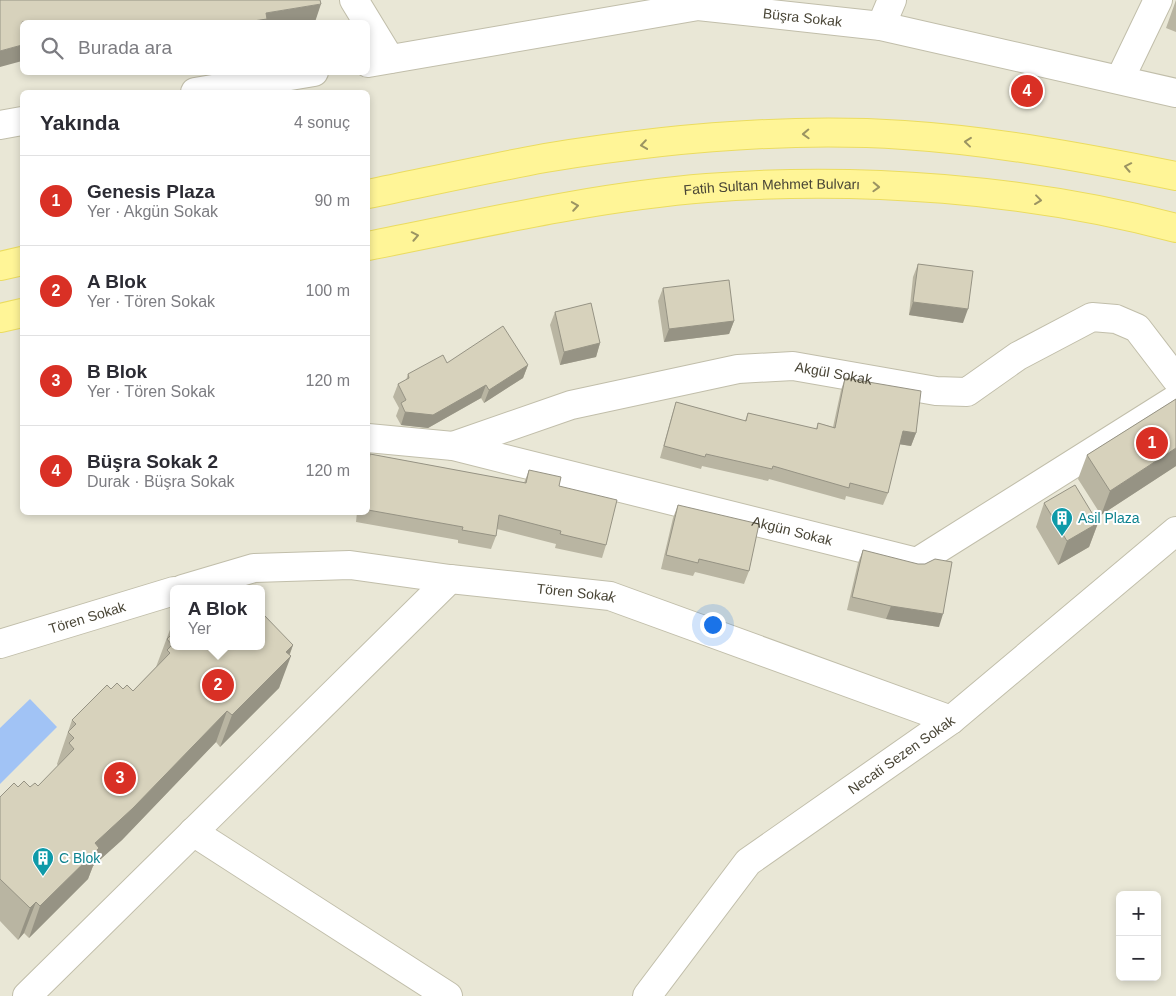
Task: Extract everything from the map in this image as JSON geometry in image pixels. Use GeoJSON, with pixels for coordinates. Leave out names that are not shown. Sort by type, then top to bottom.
{"type":"FeatureCollection","features":[{"type":"Feature","properties":{"kind":"main road"},"geometry":{"type":"LineString","coordinates":[[370,194],[545,158],[729,137],[816,134],[904,135],[1009,146],[1176,176]]}},
{"type":"Feature","properties":{"kind":"main road","name":"Fatih Sultan Mehmet Bulvarı"},"geometry":{"type":"LineString","coordinates":[[370,246],[576,206],[707,188],[821,184],[942,189],[1052,202],[1176,228]]}},
{"type":"Feature","properties":{"kind":"main road"},"geometry":{"type":"LineString","coordinates":[[0,266],[20,261]]}},
{"type":"Feature","properties":{"kind":"main road"},"geometry":{"type":"LineString","coordinates":[[0,318],[20,313]]}},
{"type":"Feature","properties":{"kind":"street"},"geometry":{"type":"LineString","coordinates":[[354,0],[362,20]]}},
{"type":"Feature","properties":{"kind":"street"},"geometry":{"type":"LineString","coordinates":[[881,26],[892,0]]}},
{"type":"Feature","properties":{"kind":"street"},"geometry":{"type":"LineString","coordinates":[[1120,79],[1158,0]]}},
{"type":"Feature","properties":{"kind":"street","name":"Büşra Sokak"},"geometry":{"type":"LineString","coordinates":[[379,61],[697,3],[881,26],[1176,93]]}},
{"type":"Feature","properties":{"kind":"street"},"geometry":{"type":"LineString","coordinates":[[370,39],[379,61]]}},
{"type":"Feature","properties":{"kind":"street"},"geometry":{"type":"LineString","coordinates":[[207,90],[296,75]]}},
{"type":"Feature","properties":{"kind":"street"},"geometry":{"type":"LineString","coordinates":[[0,125],[20,121]]}},
{"type":"Feature","properties":{"kind":"street","name":"Akgül Sokak"},"geometry":{"type":"LineString","coordinates":[[454,446],[570,405],[738,369],[794,366],[936,390],[967,392],[1018,356],[1092,317],[1116,319],[1137,328],[1176,379]]}},
{"type":"Feature","properties":{"kind":"street","name":"Akgün Sokak"},"geometry":{"type":"LineString","coordinates":[[370,438],[454,446],[917,562],[1176,398]]}},
{"type":"Feature","properties":{"kind":"street","name":"Necati Sezen Sokak"},"geometry":{"type":"LineString","coordinates":[[647,996],[748,862],[950,720],[1176,531]]}},
{"type":"Feature","properties":{"kind":"street","name":"Tören Sokak"},"geometry":{"type":"LineString","coordinates":[[197,585],[254,568],[350,565],[450,579],[610,596],[950,720]]}},
{"type":"Feature","properties":{"kind":"street"},"geometry":{"type":"LineString","coordinates":[[27,996],[450,579]]}},
{"type":"Feature","properties":{"kind":"street","name":"Tören Sokak"},"geometry":{"type":"LineString","coordinates":[[0,644],[170,592]]}},
{"type":"Feature","properties":{"kind":"street"},"geometry":{"type":"LineString","coordinates":[[193,832],[448,996]]}},
{"type":"Feature","properties":{"kind":"shaded area"},"geometry":{"type":"Polygon","coordinates":[[[0,0],[1176,0],[1176,996],[0,996],[0,0]]]}},
{"type":"Feature","properties":{"kind":"water"},"geometry":{"type":"Polygon","coordinates":[[[30,699],[57,727],[0,784],[0,728],[30,699]]]}},
{"type":"Feature","properties":{"kind":"building"},"geometry":{"type":"Polygon","coordinates":[[[0,0],[320,0],[321,4],[266,13],[267,19],[260,20],[20,20],[20,46],[0,51],[0,0]]]}},
{"type":"Feature","properties":{"kind":"building"},"geometry":{"type":"Polygon","coordinates":[[[918,264],[973,271],[968,309],[913,302],[918,264]]]}},
{"type":"Feature","properties":{"kind":"building"},"geometry":{"type":"Polygon","coordinates":[[[729,280],[734,321],[669,329],[663,288],[729,280]]]}},
{"type":"Feature","properties":{"kind":"building"},"geometry":{"type":"Polygon","coordinates":[[[591,303],[600,343],[564,352],[555,312],[591,303]]]}},
{"type":"Feature","properties":{"kind":"building"},"geometry":{"type":"Polygon","coordinates":[[[503,326],[528,365],[489,390],[486,385],[433,415],[405,412],[401,403],[406,400],[398,384],[409,378],[408,374],[443,355],[447,363],[503,326]]]}},
{"type":"Feature","properties":{"kind":"building"},"geometry":{"type":"Polygon","coordinates":[[[845,378],[921,391],[916,433],[903,431],[888,493],[850,483],[849,488],[773,466],[772,469],[706,454],[705,457],[664,446],[676,402],[746,421],[748,413],[817,429],[818,423],[835,428],[845,378]]]}},
{"type":"Feature","properties":{"kind":"building"},"geometry":{"type":"Polygon","coordinates":[[[1176,399],[1176,448],[1110,491],[1087,455],[1176,399]]]}},
{"type":"Feature","properties":{"kind":"building"},"geometry":{"type":"Polygon","coordinates":[[[370,454],[526,483],[529,470],[561,477],[559,486],[617,500],[606,545],[560,534],[561,531],[499,515],[496,536],[462,530],[463,527],[370,510],[370,454]]]}},
{"type":"Feature","properties":{"kind":"building"},"geometry":{"type":"Polygon","coordinates":[[[1075,485],[1098,523],[1067,541],[1044,503],[1075,485]]]}},
{"type":"Feature","properties":{"kind":"building"},"geometry":{"type":"Polygon","coordinates":[[[678,505],[759,524],[749,571],[699,559],[698,563],[666,555],[678,505]]]}},
{"type":"Feature","properties":{"kind":"building"},"geometry":{"type":"Polygon","coordinates":[[[863,550],[918,564],[925,564],[935,559],[952,562],[943,614],[891,606],[852,597],[863,550]]]}},
{"type":"Feature","properties":{"kind":"building"},"geometry":{"type":"Polygon","coordinates":[[[265,616],[293,645],[286,652],[291,656],[232,715],[227,711],[133,808],[95,843],[99,848],[40,906],[36,902],[30,908],[0,879],[0,797],[14,783],[18,787],[24,781],[30,787],[35,783],[38,786],[74,749],[69,743],[74,738],[68,732],[76,724],[72,720],[107,685],[111,689],[117,683],[123,689],[127,685],[133,691],[170,653],[167,650],[170,647],[170,650],[265,650],[265,616]]]}},
{"type":"Feature","properties":{"kind":"place","name":"Büşra Sokak 2"},"geometry":{"type":"Point","coordinates":[1027,91]}},
{"type":"Feature","properties":{"kind":"place","name":"Genesis Plaza"},"geometry":{"type":"Point","coordinates":[1152,443]}},
{"type":"Feature","properties":{"kind":"place","name":"Asil Plaza"},"geometry":{"type":"Point","coordinates":[1062,537]}},
{"type":"Feature","properties":{"kind":"place","name":"A Blok"},"geometry":{"type":"Point","coordinates":[218,685]}},
{"type":"Feature","properties":{"kind":"place","name":"B Blok"},"geometry":{"type":"Point","coordinates":[120,778]}},
{"type":"Feature","properties":{"kind":"place","name":"C Blok"},"geometry":{"type":"Point","coordinates":[43,877]}}]}
